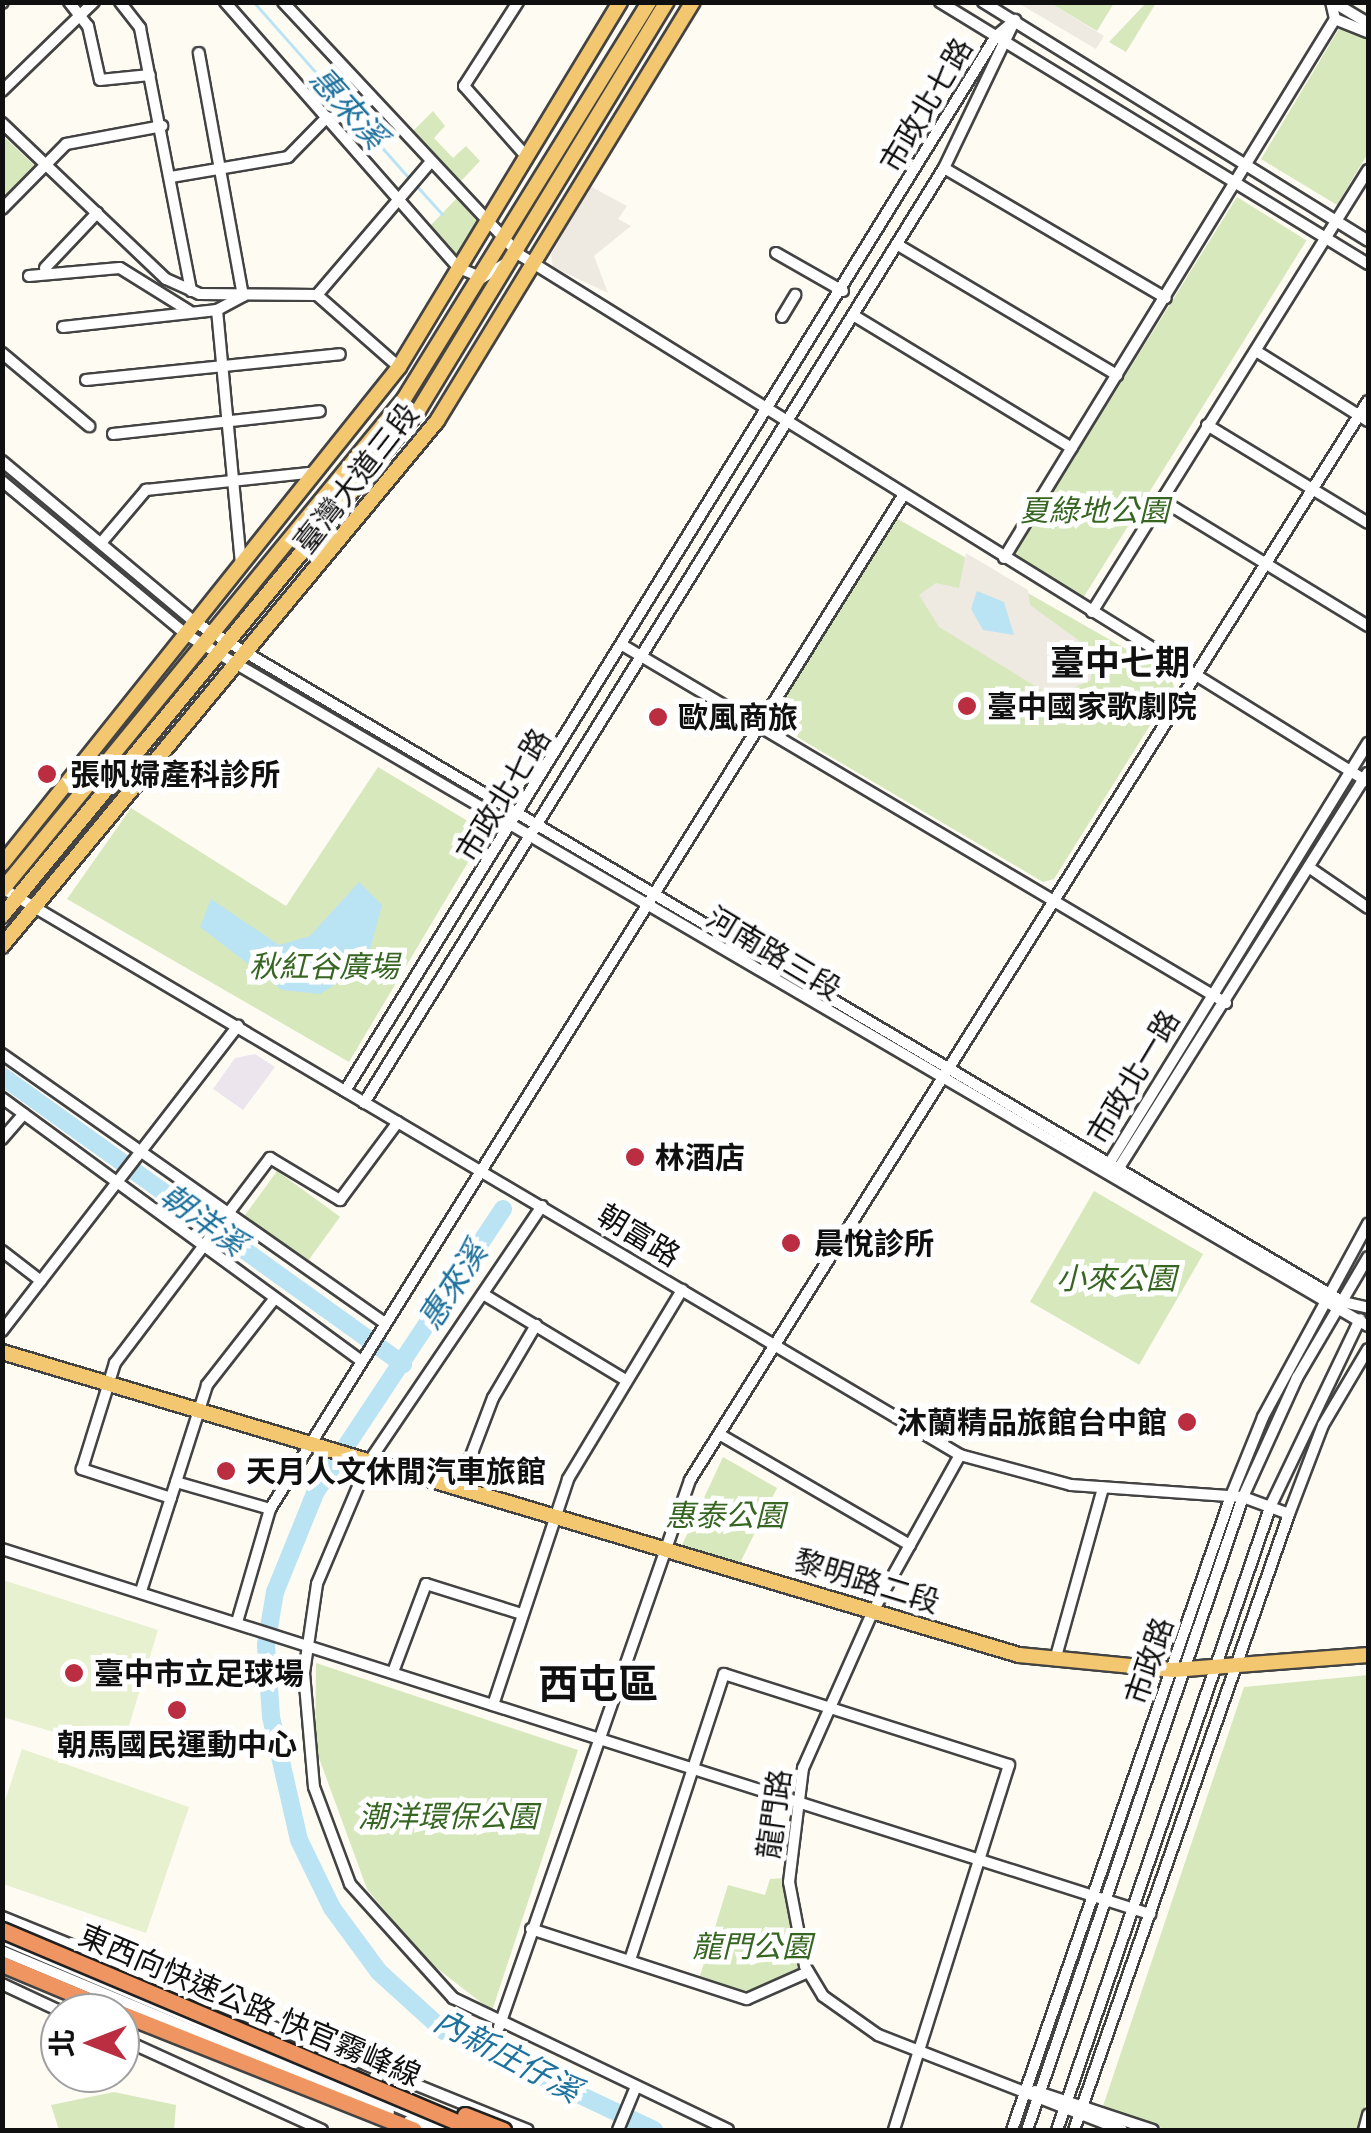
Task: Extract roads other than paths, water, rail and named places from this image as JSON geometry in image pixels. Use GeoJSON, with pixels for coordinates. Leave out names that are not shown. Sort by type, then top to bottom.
{"type":"FeatureCollection","features":[{"type":"Feature","properties":{"kind":"highway","name":"東西向快速公路 快官霧峰線"},"geometry":{"type":"LineString","coordinates":[[2,1930],[476,2130]]}},
{"type":"Feature","properties":{"kind":"highway","name":"東西向快速公路 快官霧峰線"},"geometry":{"type":"LineString","coordinates":[[2,1964],[72,1993]]}},
{"type":"Feature","properties":{"kind":"highway","name":"東西向快速公路 快官霧峰線"},"geometry":{"type":"LineString","coordinates":[[140,2020],[414,2130]]}},
{"type":"Feature","properties":{"kind":"highway"},"geometry":{"type":"LineString","coordinates":[[241,2032],[503,2130]]}},
{"type":"Feature","properties":{"kind":"highway"},"geometry":{"type":"LineString","coordinates":[[225,2052],[388,2130]]}},
{"type":"Feature","properties":{"kind":"main road","name":"臺灣大道三段"},"geometry":{"type":"LineString","coordinates":[[2,864],[241,570],[399,367],[620,2]]}},
{"type":"Feature","properties":{"kind":"main road","name":"臺灣大道三段"},"geometry":{"type":"LineString","coordinates":[[2,916],[220,654],[223,637],[404,399],[482,278],[648,2]]}},
{"type":"Feature","properties":{"kind":"main road","name":"臺灣大道三段"},"geometry":{"type":"LineString","coordinates":[[3,889],[206,646],[223,637],[418,411],[520,255],[667,2]]}},
{"type":"Feature","properties":{"kind":"main road","name":"臺灣大道三段"},"geometry":{"type":"LineString","coordinates":[[2,946],[252,653],[437,421],[693,2]]}},
{"type":"Feature","properties":{"kind":"main road"},"geometry":{"type":"LineString","coordinates":[[2,1352],[312,1447]]}},
{"type":"Feature","properties":{"kind":"main road","name":"黎明路二段"},"geometry":{"type":"LineString","coordinates":[[312,1447],[872,1611],[1055,1660],[1179,1670],[1235,1669],[1368,1655]]}},
{"type":"Feature","properties":{"kind":"street"},"geometry":{"type":"LineString","coordinates":[[69,2],[80,16],[100,80],[150,75]]}},
{"type":"Feature","properties":{"kind":"street"},"geometry":{"type":"LineString","coordinates":[[2,92],[94,2]]}},
{"type":"Feature","properties":{"kind":"street"},"geometry":{"type":"LineString","coordinates":[[120,2],[140,28],[191,291]]}},
{"type":"Feature","properties":{"kind":"street"},"geometry":{"type":"LineString","coordinates":[[226,2],[402,196],[459,268],[482,278],[520,255]]}},
{"type":"Feature","properties":{"kind":"street"},"geometry":{"type":"LineString","coordinates":[[283,2],[485,225],[520,255],[902,496],[1367,778]]}},
{"type":"Feature","properties":{"kind":"street"},"geometry":{"type":"LineString","coordinates":[[518,2],[464,86],[526,156]]}},
{"type":"Feature","properties":{"kind":"street"},"geometry":{"type":"LineString","coordinates":[[940,2],[1368,264]]}},
{"type":"Feature","properties":{"kind":"street"},"geometry":{"type":"LineString","coordinates":[[983,2],[1368,241]]}},
{"type":"Feature","properties":{"kind":"street"},"geometry":{"type":"LineString","coordinates":[[1004,558],[1166,298],[1242,161],[1336,19],[1332,2]]}},
{"type":"Feature","properties":{"kind":"street"},"geometry":{"type":"LineString","coordinates":[[1332,2],[1368,22]]}},
{"type":"Feature","properties":{"kind":"street"},"geometry":{"type":"LineString","coordinates":[[1336,19],[1368,32]]}},
{"type":"Feature","properties":{"kind":"street","name":"市政北七路"},"geometry":{"type":"LineString","coordinates":[[346,1091],[771,414],[996,36],[1015,20]]}},
{"type":"Feature","properties":{"kind":"street","name":"市政北七路"},"geometry":{"type":"LineString","coordinates":[[364,1102],[944,168],[1009,43],[1015,20]]}},
{"type":"Feature","properties":{"kind":"street"},"geometry":{"type":"LineString","coordinates":[[200,53],[242,296]]}},
{"type":"Feature","properties":{"kind":"street"},"geometry":{"type":"LineString","coordinates":[[170,177],[288,157],[327,116]]}},
{"type":"Feature","properties":{"kind":"street"},"geometry":{"type":"LineString","coordinates":[[2,123],[97,213],[191,291],[242,296],[318,295],[399,367]]}},
{"type":"Feature","properties":{"kind":"street"},"geometry":{"type":"LineString","coordinates":[[2,209],[66,144],[162,126]]}},
{"type":"Feature","properties":{"kind":"street"},"geometry":{"type":"LineString","coordinates":[[318,295],[429,164]]}},
{"type":"Feature","properties":{"kind":"street"},"geometry":{"type":"LineString","coordinates":[[944,168],[1166,298]]}},
{"type":"Feature","properties":{"kind":"street"},"geometry":{"type":"LineString","coordinates":[[1092,612],[1368,170]]}},
{"type":"Feature","properties":{"kind":"street"},"geometry":{"type":"LineString","coordinates":[[45,268],[97,213]]}},
{"type":"Feature","properties":{"kind":"street"},"geometry":{"type":"LineString","coordinates":[[898,244],[1117,375]]}},
{"type":"Feature","properties":{"kind":"street"},"geometry":{"type":"LineString","coordinates":[[776,253],[843,290]]}},
{"type":"Feature","properties":{"kind":"street"},"geometry":{"type":"LineString","coordinates":[[29,276],[120,268],[190,312]]}},
{"type":"Feature","properties":{"kind":"street"},"geometry":{"type":"LineString","coordinates":[[782,317],[795,295]]}},
{"type":"Feature","properties":{"kind":"street"},"geometry":{"type":"LineString","coordinates":[[63,327],[217,310],[242,296]]}},
{"type":"Feature","properties":{"kind":"street"},"geometry":{"type":"LineString","coordinates":[[217,310],[241,570]]}},
{"type":"Feature","properties":{"kind":"street"},"geometry":{"type":"LineString","coordinates":[[853,316],[1072,448]]}},
{"type":"Feature","properties":{"kind":"street"},"geometry":{"type":"LineString","coordinates":[[1256,352],[1364,418]]}},
{"type":"Feature","properties":{"kind":"street"},"geometry":{"type":"LineString","coordinates":[[2,353],[89,426]]}},
{"type":"Feature","properties":{"kind":"street"},"geometry":{"type":"LineString","coordinates":[[86,380],[340,354]]}},
{"type":"Feature","properties":{"kind":"street"},"geometry":{"type":"LineString","coordinates":[[499,2027],[659,1549],[719,1434],[1196,672],[1313,489],[1364,418],[1368,401]]}},
{"type":"Feature","properties":{"kind":"street"},"geometry":{"type":"LineString","coordinates":[[113,434],[320,412]]}},
{"type":"Feature","properties":{"kind":"street"},"geometry":{"type":"LineString","coordinates":[[1208,425],[1368,524]]}},
{"type":"Feature","properties":{"kind":"street"},"geometry":{"type":"LineString","coordinates":[[2,462],[101,543],[192,629]]}},
{"type":"Feature","properties":{"kind":"street"},"geometry":{"type":"LineString","coordinates":[[101,543],[146,490],[318,472]]}},
{"type":"Feature","properties":{"kind":"street"},"geometry":{"type":"LineString","coordinates":[[2,481],[192,629]]}},
{"type":"Feature","properties":{"kind":"street"},"geometry":{"type":"LineString","coordinates":[[236,1622],[270,1509],[902,496]]}},
{"type":"Feature","properties":{"kind":"street"},"geometry":{"type":"LineString","coordinates":[[1160,499],[1368,626]]}},
{"type":"Feature","properties":{"kind":"street","name":"河南路三段"},"geometry":{"type":"LineString","coordinates":[[192,629],[223,637],[252,653],[1329,1294],[1343,1302],[1368,1307]]}},
{"type":"Feature","properties":{"kind":"street","name":"河南路三段"},"geometry":{"type":"LineString","coordinates":[[192,629],[206,646],[1322,1306],[1363,1325]]}},
{"type":"Feature","properties":{"kind":"street"},"geometry":{"type":"LineString","coordinates":[[624,646],[1226,1003]]}},
{"type":"Feature","properties":{"kind":"street","name":"市政北一路"},"geometry":{"type":"LineString","coordinates":[[1105,1178],[1108,1163],[1368,743]]}},
{"type":"Feature","properties":{"kind":"street","name":"市政北一路"},"geometry":{"type":"LineString","coordinates":[[1105,1178],[1122,1171],[1367,778]]}},
{"type":"Feature","properties":{"kind":"street"},"geometry":{"type":"LineString","coordinates":[[1310,868],[1368,908]]}},
{"type":"Feature","properties":{"kind":"street","name":"朝富路"},"geometry":{"type":"LineString","coordinates":[[3,889],[960,1455],[1103,1488],[1237,1496],[1289,1514]]}},
{"type":"Feature","properties":{"kind":"street"},"geometry":{"type":"LineString","coordinates":[[2,1331],[238,1026]]}},
{"type":"Feature","properties":{"kind":"street"},"geometry":{"type":"LineString","coordinates":[[2,1054],[383,1327]]}},
{"type":"Feature","properties":{"kind":"street"},"geometry":{"type":"LineString","coordinates":[[2,1098],[363,1358]]}},
{"type":"Feature","properties":{"kind":"street"},"geometry":{"type":"LineString","coordinates":[[2,1138],[24,1114]]}},
{"type":"Feature","properties":{"kind":"street"},"geometry":{"type":"LineString","coordinates":[[171,1498],[82,1470],[105,1384],[270,1158],[340,1200],[398,1122]]}},
{"type":"Feature","properties":{"kind":"street"},"geometry":{"type":"LineString","coordinates":[[542,1206],[365,1462],[317,1584],[306,1644],[314,1787],[350,1884],[400,1948],[499,2027],[633,2094],[728,2130]]}},
{"type":"Feature","properties":{"kind":"street","name":"市政路"},"geometry":{"type":"LineString","coordinates":[[1026,2130],[1107,1901],[1237,1496],[1322,1306],[1368,1224]]}},
{"type":"Feature","properties":{"kind":"street"},"geometry":{"type":"LineString","coordinates":[[2,1251],[41,1281]]}},
{"type":"Feature","properties":{"kind":"street","name":"市政路"},"geometry":{"type":"LineString","coordinates":[[1237,1496],[1368,1257]]}},
{"type":"Feature","properties":{"kind":"street"},"geometry":{"type":"LineString","coordinates":[[493,1705],[552,1518],[624,1379],[682,1290]]}},
{"type":"Feature","properties":{"kind":"street"},"geometry":{"type":"LineString","coordinates":[[483,1294],[624,1379]]}},
{"type":"Feature","properties":{"kind":"street"},"geometry":{"type":"LineString","coordinates":[[141,1590],[207,1384],[275,1298]]}},
{"type":"Feature","properties":{"kind":"street"},"geometry":{"type":"LineString","coordinates":[[1057,2130],[1271,1506],[1363,1325],[1368,1307]]}},
{"type":"Feature","properties":{"kind":"street"},"geometry":{"type":"LineString","coordinates":[[458,1490],[493,1398],[536,1325]]}},
{"type":"Feature","properties":{"kind":"street"},"geometry":{"type":"LineString","coordinates":[[1074,2130],[1289,1514],[1323,1425],[1368,1350]]}},
{"type":"Feature","properties":{"kind":"street"},"geometry":{"type":"LineString","coordinates":[[719,1434],[910,1545]]}},
{"type":"Feature","properties":{"kind":"street","name":"龍門路"},"geometry":{"type":"LineString","coordinates":[[960,1455],[872,1611],[831,1704],[798,1801],[789,1882],[808,1972],[848,2018],[919,2051],[1081,2110]]}},
{"type":"Feature","properties":{"kind":"street"},"geometry":{"type":"LineString","coordinates":[[176,1482],[270,1509]]}},
{"type":"Feature","properties":{"kind":"street"},"geometry":{"type":"LineString","coordinates":[[1055,1660],[1103,1488]]}},
{"type":"Feature","properties":{"kind":"street"},"geometry":{"type":"LineString","coordinates":[[2,1549],[141,1590],[1150,1914]]}},
{"type":"Feature","properties":{"kind":"street"},"geometry":{"type":"LineString","coordinates":[[393,1672],[426,1584],[522,1614]]}},
{"type":"Feature","properties":{"kind":"street","name":"市政路"},"geometry":{"type":"LineString","coordinates":[[1012,2130],[1022,2090],[1179,1670]]}},
{"type":"Feature","properties":{"kind":"street"},"geometry":{"type":"LineString","coordinates":[[630,1960],[724,1674],[831,1704],[1010,1766],[985,1859],[894,2130]]}},
{"type":"Feature","properties":{"kind":"street"},"geometry":{"type":"LineString","coordinates":[[2,1917],[460,2106],[528,2130]]}},
{"type":"Feature","properties":{"kind":"street"},"geometry":{"type":"LineString","coordinates":[[531,1929],[747,1999],[808,1972]]}},
{"type":"Feature","properties":{"kind":"street"},"geometry":{"type":"LineString","coordinates":[[2,1940],[451,2130],[460,2106]]}},
{"type":"Feature","properties":{"kind":"street"},"geometry":{"type":"LineString","coordinates":[[2,1951],[433,2130]]}},
{"type":"Feature","properties":{"kind":"street"},"geometry":{"type":"LineString","coordinates":[[2,1984],[40,2002]]}},
{"type":"Feature","properties":{"kind":"street"},"geometry":{"type":"LineString","coordinates":[[140,2047],[322,2130]]}},
{"type":"Feature","properties":{"kind":"street"},"geometry":{"type":"LineString","coordinates":[[618,2130],[633,2094]]}},
{"type":"Feature","properties":{"kind":"street"},"geometry":{"type":"LineString","coordinates":[[1081,2110],[1122,2130]]}},
{"type":"Feature","properties":{"kind":"street"},"geometry":{"type":"LineString","coordinates":[[1081,2110],[1153,2130]]}},
{"type":"Feature","properties":{"kind":"street"},"geometry":{"type":"LineString","coordinates":[[1364,2130],[1368,2117]]}},
{"type":"Feature","properties":{"kind":"water"},"geometry":{"type":"Polygon","coordinates":[[[977,591],[1004,602],[1014,635],[983,630],[971,609],[977,591]]]}},
{"type":"Feature","properties":{"kind":"water"},"geometry":{"type":"Polygon","coordinates":[[[359,882],[382,905],[366,964],[320,994],[282,990],[200,927],[211,899],[279,945],[310,936],[359,882]]]}},
{"type":"Feature","properties":{"kind":"waterway","name":"惠來溪"},"geometry":{"type":"LineString","coordinates":[[254,2],[412,181]]}},
{"type":"Feature","properties":{"kind":"waterway","name":"惠來溪"},"geometry":{"type":"LineString","coordinates":[[418,187],[442,214]]}},
{"type":"Feature","properties":{"kind":"waterway","name":"朝洋溪"},"geometry":{"type":"LineString","coordinates":[[2,1076],[403,1364]]}},
{"type":"Feature","properties":{"kind":"waterway","name":"內新庄仔溪"},"geometry":{"type":"LineString","coordinates":[[503,1209],[316,1491],[275,1592],[266,1645],[271,1717],[299,1840],[332,1908],[379,1972],[444,2031],[654,2130]]}},
{"type":"Feature","properties":{"kind":"place","name":"臺中國家歌劇院"},"geometry":{"type":"Point","coordinates":[967,706]}},
{"type":"Feature","properties":{"kind":"place","name":"歐風商旅"},"geometry":{"type":"Point","coordinates":[658,717]}},
{"type":"Feature","properties":{"kind":"place","name":"張帆婦產科診所"},"geometry":{"type":"Point","coordinates":[47,774]}},
{"type":"Feature","properties":{"kind":"place","name":"林酒店"},"geometry":{"type":"Point","coordinates":[635,1157]}},
{"type":"Feature","properties":{"kind":"place","name":"晨悅診所"},"geometry":{"type":"Point","coordinates":[791,1243]}},
{"type":"Feature","properties":{"kind":"place","name":"沐蘭精品旅館台中館"},"geometry":{"type":"Point","coordinates":[1187,1422]}},
{"type":"Feature","properties":{"kind":"place","name":"天月人文休閒汽車旅館"},"geometry":{"type":"Point","coordinates":[226,1471]}},
{"type":"Feature","properties":{"kind":"place","name":"臺中市立足球場"},"geometry":{"type":"Point","coordinates":[74,1673]}},
{"type":"Feature","properties":{"kind":"place","name":"朝馬國民運動中心"},"geometry":{"type":"Point","coordinates":[177,1710]}},
{"type":"Feature","properties":{"kind":"district","name":"臺中七期"},"geometry":{"type":"Point","coordinates":[1120,663]}},
{"type":"Feature","properties":{"kind":"district","name":"西屯區"},"geometry":{"type":"Point","coordinates":[598,1684]}},
{"type":"Feature","properties":{"kind":"park label","name":"夏綠地公園"},"geometry":{"type":"Point","coordinates":[1094,510]}},
{"type":"Feature","properties":{"kind":"park label","name":"秋紅谷廣場"},"geometry":{"type":"Point","coordinates":[324,966]}},
{"type":"Feature","properties":{"kind":"park label","name":"小來公園"},"geometry":{"type":"Point","coordinates":[1116,1278]}},
{"type":"Feature","properties":{"kind":"park label","name":"惠泰公園"},"geometry":{"type":"Point","coordinates":[725,1515]}},
{"type":"Feature","properties":{"kind":"park label","name":"潮洋環保公園"},"geometry":{"type":"Point","coordinates":[448,1816]}},
{"type":"Feature","properties":{"kind":"park label","name":"龍門公園"},"geometry":{"type":"Point","coordinates":[752,1946]}}]}
